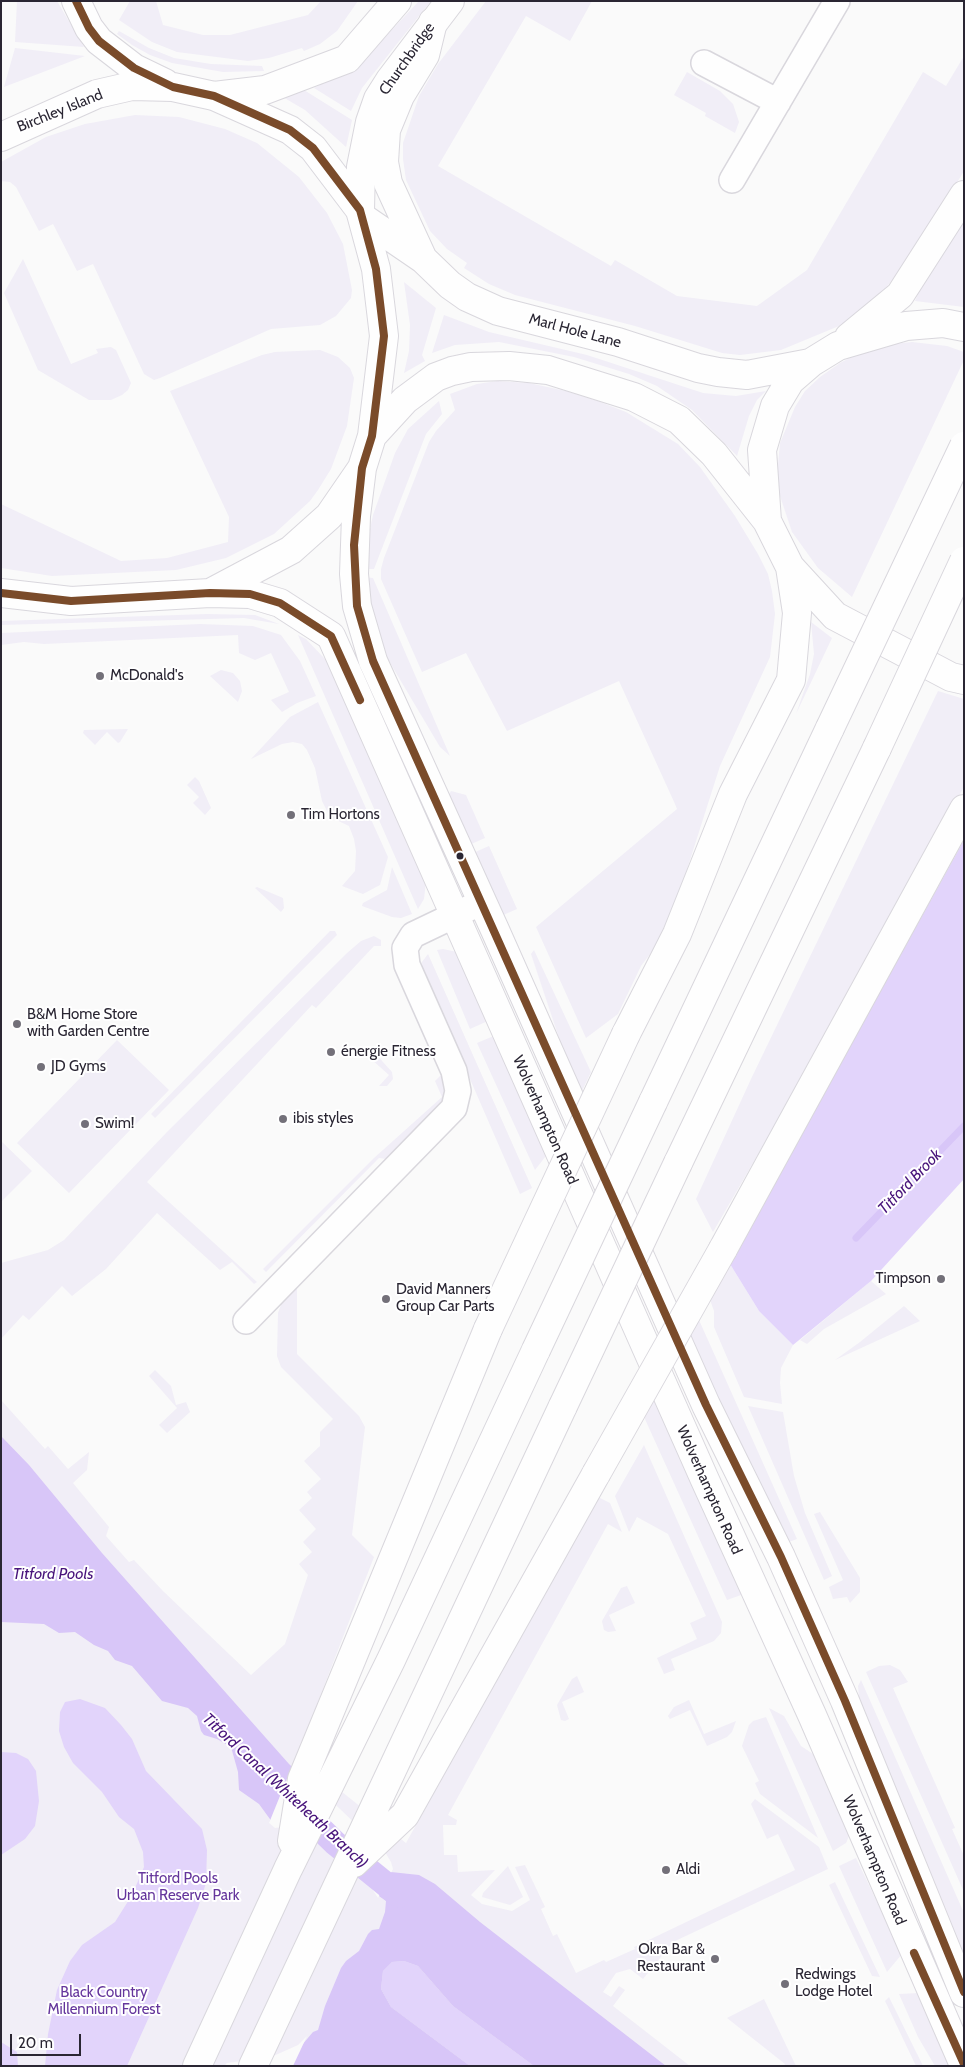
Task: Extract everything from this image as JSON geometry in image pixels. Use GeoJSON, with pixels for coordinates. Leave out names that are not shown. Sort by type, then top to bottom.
{"type":"FeatureCollection","features":[{"type":"Feature","properties":{"kind":"main road"},"geometry":{"type":"LineString","coordinates":[[76,1],[89,28],[99,41],[134,68],[173,88]]}},
{"type":"Feature","properties":{"kind":"main road"},"geometry":{"type":"LineString","coordinates":[[214,96],[265,90],[347,59],[397,1]]}},
{"type":"Feature","properties":{"kind":"main road","name":"Churchbridge"},"geometry":{"type":"LineString","coordinates":[[362,214],[361,167],[365,141],[376,107],[390,80],[450,1]]}},
{"type":"Feature","properties":{"kind":"main road"},"geometry":{"type":"LineString","coordinates":[[422,259],[388,183],[384,162],[386,130],[400,96],[425,55],[433,22]]}},
{"type":"Feature","properties":{"kind":"main road","name":"Birchley Island"},"geometry":{"type":"LineString","coordinates":[[1,137],[97,94],[132,86],[173,88],[214,96],[290,130],[313,148],[362,214],[376,269],[384,336],[372,436],[362,468],[329,516],[291,550],[210,593],[62,601],[1,593]]}},
{"type":"Feature","properties":{"kind":"main road"},"geometry":{"type":"LineString","coordinates":[[767,521],[762,450],[775,406],[790,381],[812,362],[838,346],[900,295],[964,195]]}},
{"type":"Feature","properties":{"kind":"main road","name":"Marl Hole Lane"},"geometry":{"type":"LineString","coordinates":[[362,214],[422,259],[450,285],[467,297],[498,311],[618,342],[698,368],[747,375],[812,362]]}},
{"type":"Feature","properties":{"kind":"main road"},"geometry":{"type":"LineString","coordinates":[[838,346],[906,326],[943,323],[964,327]]}},
{"type":"Feature","properties":{"kind":"main road"},"geometry":{"type":"LineString","coordinates":[[372,436],[405,400],[436,377],[471,367],[509,366],[548,370],[634,396],[680,420],[714,454],[767,521],[790,567],[835,616],[951,677],[964,680]]}},
{"type":"Feature","properties":{"kind":"main road"},"geometry":{"type":"LineString","coordinates":[[197,2066],[288,1869],[391,1660],[964,446]]}},
{"type":"Feature","properties":{"kind":"main road","name":"Wolverhampton Road"},"geometry":{"type":"LineString","coordinates":[[362,468],[354,545],[354,574],[359,615],[372,661],[482,902],[706,1406],[781,1557],[816,1635],[845,1701],[964,1993]]}},
{"type":"Feature","properties":{"kind":"main road"},"geometry":{"type":"LineString","coordinates":[[253,2066],[563,1406],[964,561]]}},
{"type":"Feature","properties":{"kind":"main road"},"geometry":{"type":"LineString","coordinates":[[288,1869],[302,1779],[488,1329],[626,1034],[677,934],[733,794],[791,680],[797,614],[790,567]]}},
{"type":"Feature","properties":{"kind":"main road","name":"Wolverhampton Road"},"geometry":{"type":"LineString","coordinates":[[210,593],[250,594],[280,603],[332,636],[454,916],[791,1671],[964,2065]]}},
{"type":"Feature","properties":{"kind":"main road"},"geometry":{"type":"LineString","coordinates":[[1,606],[62,601]]}},
{"type":"Feature","properties":{"kind":"main road"},"geometry":{"type":"LineString","coordinates":[[343,1875],[404,1815],[723,1249],[964,809]]}},
{"type":"Feature","properties":{"kind":"main road"},"geometry":{"type":"LineString","coordinates":[[781,1557],[784,1609],[798,1641],[791,1671]]}},
{"type":"Feature","properties":{"kind":"main road"},"geometry":{"type":"LineString","coordinates":[[816,1635],[811,1664],[865,1795],[857,1821]]}},
{"type":"Feature","properties":{"kind":"street"},"geometry":{"type":"LineString","coordinates":[[347,59],[378,1]]}},
{"type":"Feature","properties":{"kind":"street"},"geometry":{"type":"LineString","coordinates":[[732,180],[837,1]]}},
{"type":"Feature","properties":{"kind":"street"},"geometry":{"type":"LineString","coordinates":[[704,63],[778,102]]}},
{"type":"Feature","properties":{"kind":"street"},"geometry":{"type":"LineString","coordinates":[[246,1321],[454,1108],[458,1090],[454,1071],[406,965],[405,948],[413,935],[482,902]]}},
{"type":"Feature","properties":{"kind":"green space"},"geometry":{"type":"Polygon","coordinates":[[[17,1],[57,1],[84,47],[15,42],[17,1]]]}},
{"type":"Feature","properties":{"kind":"green space"},"geometry":{"type":"Polygon","coordinates":[[[130,1],[156,1],[163,25],[203,35],[230,35],[308,15],[321,1],[358,1],[337,31],[320,44],[304,51],[302,48],[269,58],[248,61],[177,52],[152,42],[119,20],[130,1]]]}},
{"type":"Feature","properties":{"kind":"green space"},"geometry":{"type":"Polygon","coordinates":[[[419,1],[431,1],[362,88],[351,111],[314,88],[333,78],[371,52],[419,1]]]}},
{"type":"Feature","properties":{"kind":"green space"},"geometry":{"type":"Polygon","coordinates":[[[486,1],[592,1],[570,41],[526,16],[438,166],[611,266],[615,260],[677,296],[757,306],[807,270],[923,72],[946,86],[964,56],[964,171],[915,253],[878,297],[839,326],[781,350],[740,355],[722,353],[635,326],[515,295],[489,284],[464,268],[467,263],[447,249],[430,231],[406,180],[403,159],[403,143],[419,96],[438,64],[486,1]]]}},
{"type":"Feature","properties":{"kind":"green space"},"geometry":{"type":"Polygon","coordinates":[[[119,31],[149,48],[174,58],[211,64],[262,66],[264,71],[223,72],[172,63],[150,55],[132,45],[117,34],[119,31]]]}},
{"type":"Feature","properties":{"kind":"green space"},"geometry":{"type":"Polygon","coordinates":[[[15,48],[85,56],[4,87],[15,48]]]}},
{"type":"Feature","properties":{"kind":"green space"},"geometry":{"type":"Polygon","coordinates":[[[687,72],[720,91],[733,104],[739,122],[735,133],[705,116],[706,113],[674,95],[687,72]]]}},
{"type":"Feature","properties":{"kind":"green space"},"geometry":{"type":"Polygon","coordinates":[[[304,90],[352,120],[346,147],[305,110],[281,96],[304,90]]]}},
{"type":"Feature","properties":{"kind":"green space"},"geometry":{"type":"Polygon","coordinates":[[[135,115],[179,117],[225,129],[257,143],[299,177],[327,213],[343,244],[352,290],[351,298],[336,316],[320,325],[271,329],[154,380],[144,374],[93,264],[77,271],[53,224],[39,231],[16,187],[10,182],[1,181],[1,162],[46,137],[85,124],[135,115]]]}},
{"type":"Feature","properties":{"kind":"green space"},"geometry":{"type":"Polygon","coordinates":[[[964,221],[964,307],[915,301],[920,289],[964,221]]]}},
{"type":"Feature","properties":{"kind":"green space"},"geometry":{"type":"Polygon","coordinates":[[[23,259],[71,364],[98,353],[96,349],[111,347],[116,350],[131,383],[128,390],[122,395],[111,400],[89,400],[38,370],[4,293],[23,259]]]}},
{"type":"Feature","properties":{"kind":"green space"},"geometry":{"type":"Polygon","coordinates":[[[404,282],[436,308],[422,355],[425,361],[404,373],[409,351],[410,325],[404,282]]]}},
{"type":"Feature","properties":{"kind":"green space"},"geometry":{"type":"Polygon","coordinates":[[[444,315],[489,332],[587,355],[703,393],[736,396],[766,391],[757,400],[749,416],[737,456],[692,410],[657,386],[629,374],[574,357],[499,342],[455,345],[432,353],[444,315]]]}},
{"type":"Feature","properties":{"kind":"green space"},"geometry":{"type":"Polygon","coordinates":[[[912,342],[947,346],[964,352],[964,360],[852,597],[818,568],[792,532],[780,496],[777,475],[780,443],[795,407],[805,391],[820,377],[840,363],[861,352],[894,344],[912,342]]]}},
{"type":"Feature","properties":{"kind":"green space"},"geometry":{"type":"Polygon","coordinates":[[[320,350],[338,357],[350,368],[354,378],[347,426],[331,469],[318,490],[310,501],[274,534],[226,558],[176,570],[52,576],[1,568],[1,504],[121,561],[167,558],[228,542],[229,517],[170,391],[262,355],[275,352],[320,350]]]}},
{"type":"Feature","properties":{"kind":"green space"},"geometry":{"type":"Polygon","coordinates":[[[497,381],[529,383],[566,391],[598,401],[626,412],[678,444],[700,467],[735,516],[768,574],[772,591],[775,614],[770,657],[720,766],[675,907],[657,945],[641,966],[618,1014],[586,1038],[536,927],[677,809],[675,804],[619,681],[507,731],[466,653],[422,672],[381,579],[384,558],[429,442],[436,431],[455,410],[450,394],[477,384],[497,381]]]}},
{"type":"Feature","properties":{"kind":"green space"},"geometry":{"type":"Polygon","coordinates":[[[439,401],[442,414],[426,434],[374,569],[365,569],[368,538],[373,515],[395,453],[408,429],[439,401]]]}},
{"type":"Feature","properties":{"kind":"green space"},"geometry":{"type":"Polygon","coordinates":[[[365,577],[373,578],[450,756],[440,747],[383,651],[376,632],[365,577]]]}},
{"type":"Feature","properties":{"kind":"green space"},"geometry":{"type":"Polygon","coordinates":[[[207,614],[255,615],[279,624],[244,618],[1,625],[1,621],[207,614]]]}},
{"type":"Feature","properties":{"kind":"green space"},"geometry":{"type":"Polygon","coordinates":[[[811,622],[832,638],[796,714],[810,674],[814,654],[811,622]]]}},
{"type":"Feature","properties":{"kind":"green space"},"geometry":{"type":"Polygon","coordinates":[[[200,624],[253,626],[281,635],[300,661],[316,696],[297,703],[282,712],[271,700],[289,692],[271,653],[255,660],[239,653],[238,635],[44,644],[24,642],[1,645],[1,633],[200,624]]]}},
{"type":"Feature","properties":{"kind":"green space"},"geometry":{"type":"Polygon","coordinates":[[[298,635],[306,639],[325,659],[332,670],[426,882],[424,899],[418,909],[298,635]]]}},
{"type":"Feature","properties":{"kind":"green space"},"geometry":{"type":"Polygon","coordinates":[[[221,670],[233,673],[240,681],[242,691],[238,702],[210,676],[221,670]]]}},
{"type":"Feature","properties":{"kind":"green space"},"geometry":{"type":"Polygon","coordinates":[[[938,691],[964,699],[964,787],[886,924],[808,1068],[713,1232],[696,1199],[751,1079],[938,691]]]}},
{"type":"Feature","properties":{"kind":"green space"},"geometry":{"type":"Polygon","coordinates":[[[318,702],[388,857],[380,885],[363,894],[342,886],[355,871],[356,851],[354,839],[349,826],[330,817],[322,801],[315,768],[307,750],[302,744],[293,742],[282,744],[251,759],[290,717],[318,702]]]}},
{"type":"Feature","properties":{"kind":"green space"},"geometry":{"type":"Polygon","coordinates":[[[128,729],[118,743],[107,732],[95,745],[83,733],[84,730],[128,729]]]}},
{"type":"Feature","properties":{"kind":"green space"},"geometry":{"type":"Polygon","coordinates":[[[195,777],[199,781],[211,808],[205,815],[193,803],[199,797],[187,785],[195,777]]]}},
{"type":"Feature","properties":{"kind":"green space"},"geometry":{"type":"Polygon","coordinates":[[[451,791],[466,795],[485,838],[469,845],[448,796],[451,791]]]}},
{"type":"Feature","properties":{"kind":"green space"},"geometry":{"type":"Polygon","coordinates":[[[964,840],[964,1179],[871,1281],[793,1345],[759,1311],[730,1264],[964,840]]]}},
{"type":"Feature","properties":{"kind":"green space"},"geometry":{"type":"Polygon","coordinates":[[[489,846],[517,909],[501,916],[473,853],[489,846]]]}},
{"type":"Feature","properties":{"kind":"green space"},"geometry":{"type":"Polygon","coordinates":[[[392,867],[412,914],[401,918],[392,917],[362,906],[363,903],[387,890],[392,867]]]}},
{"type":"Feature","properties":{"kind":"green space"},"geometry":{"type":"Polygon","coordinates":[[[257,887],[283,898],[284,908],[281,912],[255,888],[257,887]]]}},
{"type":"Feature","properties":{"kind":"green space"},"geometry":{"type":"Polygon","coordinates":[[[330,931],[335,931],[337,935],[155,1118],[151,1114],[330,931]]]}},
{"type":"Feature","properties":{"kind":"green space"},"geometry":{"type":"Polygon","coordinates":[[[374,936],[381,940],[381,946],[374,946],[316,1008],[312,1005],[147,1182],[257,1282],[254,1284],[232,1262],[220,1270],[157,1213],[106,1269],[72,1296],[62,1286],[29,1320],[23,1315],[1,1339],[1,1263],[48,1250],[64,1240],[167,1132],[347,953],[361,941],[374,936]]]}},
{"type":"Feature","properties":{"kind":"green space"},"geometry":{"type":"Polygon","coordinates":[[[443,949],[457,952],[490,1020],[470,1029],[437,950],[443,949]]]}},
{"type":"Feature","properties":{"kind":"green space"},"geometry":{"type":"Polygon","coordinates":[[[534,950],[591,1072],[582,1091],[564,1053],[531,954],[534,950]]]}},
{"type":"Feature","properties":{"kind":"green space"},"geometry":{"type":"Polygon","coordinates":[[[428,954],[532,1188],[520,1194],[423,971],[422,962],[428,954]]]}},
{"type":"Feature","properties":{"kind":"green space"},"geometry":{"type":"Polygon","coordinates":[[[496,1035],[549,1152],[535,1170],[477,1043],[496,1035]]]}},
{"type":"Feature","properties":{"kind":"green space","name":"Swim!"},"geometry":{"type":"Polygon","coordinates":[[[117,1040],[169,1090],[69,1193],[17,1143],[117,1040]]]}},
{"type":"Feature","properties":{"kind":"green space"},"geometry":{"type":"Polygon","coordinates":[[[374,1052],[392,1072],[393,1079],[387,1086],[379,1086],[389,1075],[371,1059],[374,1052]]]}},
{"type":"Feature","properties":{"kind":"green space"},"geometry":{"type":"Polygon","coordinates":[[[441,1075],[448,1088],[448,1098],[386,1159],[379,1158],[266,1272],[263,1269],[374,1158],[442,1097],[435,1081],[441,1075]]]}},
{"type":"Feature","properties":{"kind":"green space"},"geometry":{"type":"Polygon","coordinates":[[[1,1141],[32,1171],[1,1202],[1,1141]]]}},
{"type":"Feature","properties":{"kind":"green space"},"geometry":{"type":"Polygon","coordinates":[[[730,1264],[759,1311],[793,1345],[781,1368],[782,1404],[744,1397],[714,1327],[714,1311],[710,1300],[730,1264]]]}},
{"type":"Feature","properties":{"kind":"green space","name":"Titford Pools Urban Reserve Park"},"geometry":{"type":"Polygon","coordinates":[[[297,1279],[297,1354],[359,1416],[365,1427],[352,1535],[374,1557],[297,1756],[406,1843],[598,1497],[610,1503],[622,1532],[608,1524],[448,1815],[457,1820],[456,1825],[443,1825],[444,1855],[457,1855],[458,1872],[495,1870],[471,1895],[482,1904],[512,1911],[530,1900],[515,1867],[525,1865],[545,1907],[541,1909],[553,1936],[557,1934],[576,1973],[635,1949],[634,1947],[795,1870],[778,1834],[767,1839],[751,1804],[755,1799],[819,1847],[828,1869],[673,1942],[643,1979],[630,1969],[616,1973],[603,1992],[611,1997],[619,1986],[625,1990],[613,2006],[690,2066],[1,2066],[1,1400],[45,1449],[48,1446],[68,1469],[89,1452],[87,1470],[73,1483],[109,1527],[106,1536],[129,1562],[134,1560],[163,1591],[251,1675],[285,1644],[308,1575],[299,1564],[312,1552],[303,1542],[316,1529],[299,1510],[312,1498],[307,1492],[321,1479],[304,1461],[320,1446],[320,1432],[333,1419],[281,1367],[277,1356],[278,1313],[283,1299],[297,1279]]]}},
{"type":"Feature","properties":{"kind":"green space"},"geometry":{"type":"Polygon","coordinates":[[[871,1281],[886,1294],[824,1329],[807,1344],[800,1340],[871,1281]]]}},
{"type":"Feature","properties":{"kind":"green space"},"geometry":{"type":"Polygon","coordinates":[[[904,1306],[920,1321],[835,1360],[860,1342],[904,1306]]]}},
{"type":"Feature","properties":{"kind":"green space"},"geometry":{"type":"Polygon","coordinates":[[[699,1320],[797,1539],[786,1543],[689,1337],[699,1320]]]}},
{"type":"Feature","properties":{"kind":"green space"},"geometry":{"type":"Polygon","coordinates":[[[155,1370],[171,1386],[176,1405],[186,1402],[190,1412],[167,1433],[159,1425],[177,1408],[149,1376],[155,1370]]]}},
{"type":"Feature","properties":{"kind":"green space"},"geometry":{"type":"Polygon","coordinates":[[[655,1396],[744,1594],[727,1600],[644,1417],[655,1396]]]}},
{"type":"Feature","properties":{"kind":"green space"},"geometry":{"type":"Polygon","coordinates":[[[748,1406],[783,1412],[794,1476],[805,1513],[832,1576],[824,1580],[748,1406]]]}},
{"type":"Feature","properties":{"kind":"green space"},"geometry":{"type":"Polygon","coordinates":[[[644,1445],[722,1622],[721,1633],[714,1641],[671,1659],[675,1670],[664,1674],[657,1658],[697,1639],[690,1623],[706,1616],[668,1534],[637,1517],[629,1532],[615,1496],[644,1445]]]}},
{"type":"Feature","properties":{"kind":"green space"},"geometry":{"type":"Polygon","coordinates":[[[820,1512],[860,1578],[860,1592],[850,1603],[847,1597],[833,1599],[829,1587],[843,1580],[814,1514],[820,1512]]]}},
{"type":"Feature","properties":{"kind":"green space"},"geometry":{"type":"Polygon","coordinates":[[[627,1586],[635,1603],[609,1615],[616,1631],[608,1632],[604,1630],[602,1621],[621,1588],[627,1586]]]}},
{"type":"Feature","properties":{"kind":"green space"},"geometry":{"type":"Polygon","coordinates":[[[890,1665],[900,1670],[908,1682],[893,1688],[955,1828],[952,1829],[964,1856],[964,1892],[866,1672],[879,1666],[890,1665]]]}},
{"type":"Feature","properties":{"kind":"green space"},"geometry":{"type":"Polygon","coordinates":[[[577,1676],[584,1692],[562,1702],[569,1719],[561,1720],[557,1705],[572,1679],[577,1676]]]}},
{"type":"Feature","properties":{"kind":"green space"},"geometry":{"type":"Polygon","coordinates":[[[861,1680],[964,1913],[964,1964],[859,1698],[858,1686],[861,1680]]]}},
{"type":"Feature","properties":{"kind":"green space","name":"Black Country Millennium Forest"},"geometry":{"type":"Polygon","coordinates":[[[80,1699],[105,1708],[121,1725],[132,1739],[146,1771],[202,1829],[207,1850],[206,1883],[198,1908],[127,2066],[45,2066],[48,2034],[57,1990],[70,1961],[82,1945],[115,1922],[132,1895],[144,1867],[143,1852],[134,1829],[119,1817],[102,1792],[73,1763],[64,1747],[59,1731],[60,1712],[65,1702],[80,1699]]]}},
{"type":"Feature","properties":{"kind":"green space"},"geometry":{"type":"Polygon","coordinates":[[[689,1700],[704,1734],[736,1721],[732,1732],[727,1737],[707,1746],[690,1710],[670,1719],[668,1716],[674,1707],[689,1700]]]}},
{"type":"Feature","properties":{"kind":"green space"},"geometry":{"type":"Polygon","coordinates":[[[769,1708],[784,1716],[801,1746],[816,1756],[850,1834],[846,1843],[833,1851],[769,1708]]]}},
{"type":"Feature","properties":{"kind":"green space"},"geometry":{"type":"Polygon","coordinates":[[[766,1717],[818,1838],[760,1794],[755,1783],[759,1781],[742,1746],[749,1725],[753,1721],[766,1717]]]}},
{"type":"Feature","properties":{"kind":"green space"},"geometry":{"type":"Polygon","coordinates":[[[1,1752],[16,1753],[28,1759],[36,1771],[39,1801],[35,1826],[25,1839],[1,1855],[1,1752]]]}},
{"type":"Feature","properties":{"kind":"green space"},"geometry":{"type":"Polygon","coordinates":[[[856,1858],[902,1954],[887,1972],[839,1866],[856,1858]]]}},
{"type":"Feature","properties":{"kind":"green space"},"geometry":{"type":"Polygon","coordinates":[[[508,1866],[523,1897],[510,1905],[482,1897],[483,1893],[508,1866]]]}},
{"type":"Feature","properties":{"kind":"green space"},"geometry":{"type":"Polygon","coordinates":[[[835,1882],[880,1977],[872,1976],[829,1885],[835,1882]]]}},
{"type":"Feature","properties":{"kind":"green space"},"geometry":{"type":"Polygon","coordinates":[[[404,1961],[418,1966],[453,2006],[534,2066],[470,2066],[391,2007],[381,1989],[383,1971],[392,1962],[404,1961]]]}},
{"type":"Feature","properties":{"kind":"green space"},"geometry":{"type":"Polygon","coordinates":[[[919,1993],[954,2066],[935,2066],[918,2037],[899,1994],[919,1993]]]}},
{"type":"Feature","properties":{"kind":"green space"},"geometry":{"type":"Polygon","coordinates":[[[889,1997],[923,2066],[916,2066],[885,2001],[889,1997]]]}},
{"type":"Feature","properties":{"kind":"green space"},"geometry":{"type":"Polygon","coordinates":[[[764,1999],[796,2066],[784,2066],[785,2064],[727,2018],[764,1999]]]}},
{"type":"Feature","properties":{"kind":"green space"},"geometry":{"type":"Polygon","coordinates":[[[1,2042],[17,2052],[18,2066],[1,2066],[1,2042]]]}},
{"type":"Feature","properties":{"kind":"water","name":"Titford Pools"},"geometry":{"type":"Polygon","coordinates":[[[1,1436],[29,1465],[102,1553],[289,1764],[383,1854],[391,1872],[419,1875],[435,1884],[480,1922],[666,2066],[534,2066],[453,2006],[418,1966],[404,1961],[392,1962],[383,1971],[381,1989],[391,2007],[470,2066],[227,2066],[267,2060],[302,2045],[313,2032],[318,2030],[325,2006],[341,1968],[346,1961],[359,1951],[368,1934],[372,1930],[379,1929],[385,1912],[386,1901],[379,1896],[371,1870],[298,1809],[275,1826],[259,1804],[239,1790],[238,1772],[231,1747],[217,1739],[204,1735],[197,1716],[188,1708],[162,1701],[132,1666],[115,1660],[108,1651],[94,1645],[75,1632],[59,1633],[44,1624],[1,1622],[1,1436]]]}},
{"type":"Feature","properties":{"kind":"pier"},"geometry":{"type":"Polygon","coordinates":[[[293,1764],[385,1852],[393,1869],[378,1898],[372,1889],[369,1872],[299,1813],[284,1827],[275,1828],[269,1823],[293,1764]]]}},
{"type":"Feature","properties":{"kind":"pier"},"geometry":{"type":"Polygon","coordinates":[[[307,2036],[293,2066],[224,2066],[227,2063],[271,2057],[298,2045],[307,2036]]]}},
{"type":"Feature","properties":{"kind":"waterway","name":"Titford Brook"},"geometry":{"type":"LineString","coordinates":[[856,1238],[964,1126]]}},
{"type":"Feature","properties":{"kind":"waterway","name":"Titford Canal (Whiteheath Branch)"},"geometry":{"type":"LineString","coordinates":[[297,1806],[335,1843],[399,1895]]}},
{"type":"Feature","properties":{"kind":"transit line"},"geometry":{"type":"LineString","coordinates":[[76,1],[89,28],[99,41],[134,68],[173,87],[214,96],[290,130],[313,148],[360,210],[376,269],[384,336],[372,436],[362,468],[354,545],[357,606],[373,661],[706,1405],[781,1557],[845,1701],[964,1992]]}},
{"type":"Feature","properties":{"kind":"transit line"},"geometry":{"type":"LineString","coordinates":[[1,593],[71,601],[210,593],[250,594],[280,603],[331,636],[360,700]]}},
{"type":"Feature","properties":{"kind":"transit line"},"geometry":{"type":"LineString","coordinates":[[914,1953],[964,2064]]}},
{"type":"Feature","properties":{"kind":"place","name":"McDonald's"},"geometry":{"type":"Point","coordinates":[100,676]}},
{"type":"Feature","properties":{"kind":"place","name":"Tim Hortons"},"geometry":{"type":"Point","coordinates":[291,815]}},
{"type":"Feature","properties":{"kind":"place","name":"B&M Home Store with Garden Centre"},"geometry":{"type":"Point","coordinates":[17,1024]}},
{"type":"Feature","properties":{"kind":"place","name":"énergie Fitness"},"geometry":{"type":"Point","coordinates":[331,1052]}},
{"type":"Feature","properties":{"kind":"place","name":"JD Gyms"},"geometry":{"type":"Point","coordinates":[41,1067]}},
{"type":"Feature","properties":{"kind":"place","name":"ibis styles"},"geometry":{"type":"Point","coordinates":[283,1119]}},
{"type":"Feature","properties":{"kind":"place","name":"Swim!"},"geometry":{"type":"Point","coordinates":[85,1124]}},
{"type":"Feature","properties":{"kind":"place","name":"Timpson"},"geometry":{"type":"Point","coordinates":[941,1279]}},
{"type":"Feature","properties":{"kind":"place","name":"David Manners Group Car Parts"},"geometry":{"type":"Point","coordinates":[386,1299]}},
{"type":"Feature","properties":{"kind":"place","name":"Aldi"},"geometry":{"type":"Point","coordinates":[666,1870]}},
{"type":"Feature","properties":{"kind":"place","name":"Okra Bar & Restaurant"},"geometry":{"type":"Point","coordinates":[715,1959]}},
{"type":"Feature","properties":{"kind":"place","name":"Redwings Lodge Hotel"},"geometry":{"type":"Point","coordinates":[785,1984]}}]}
